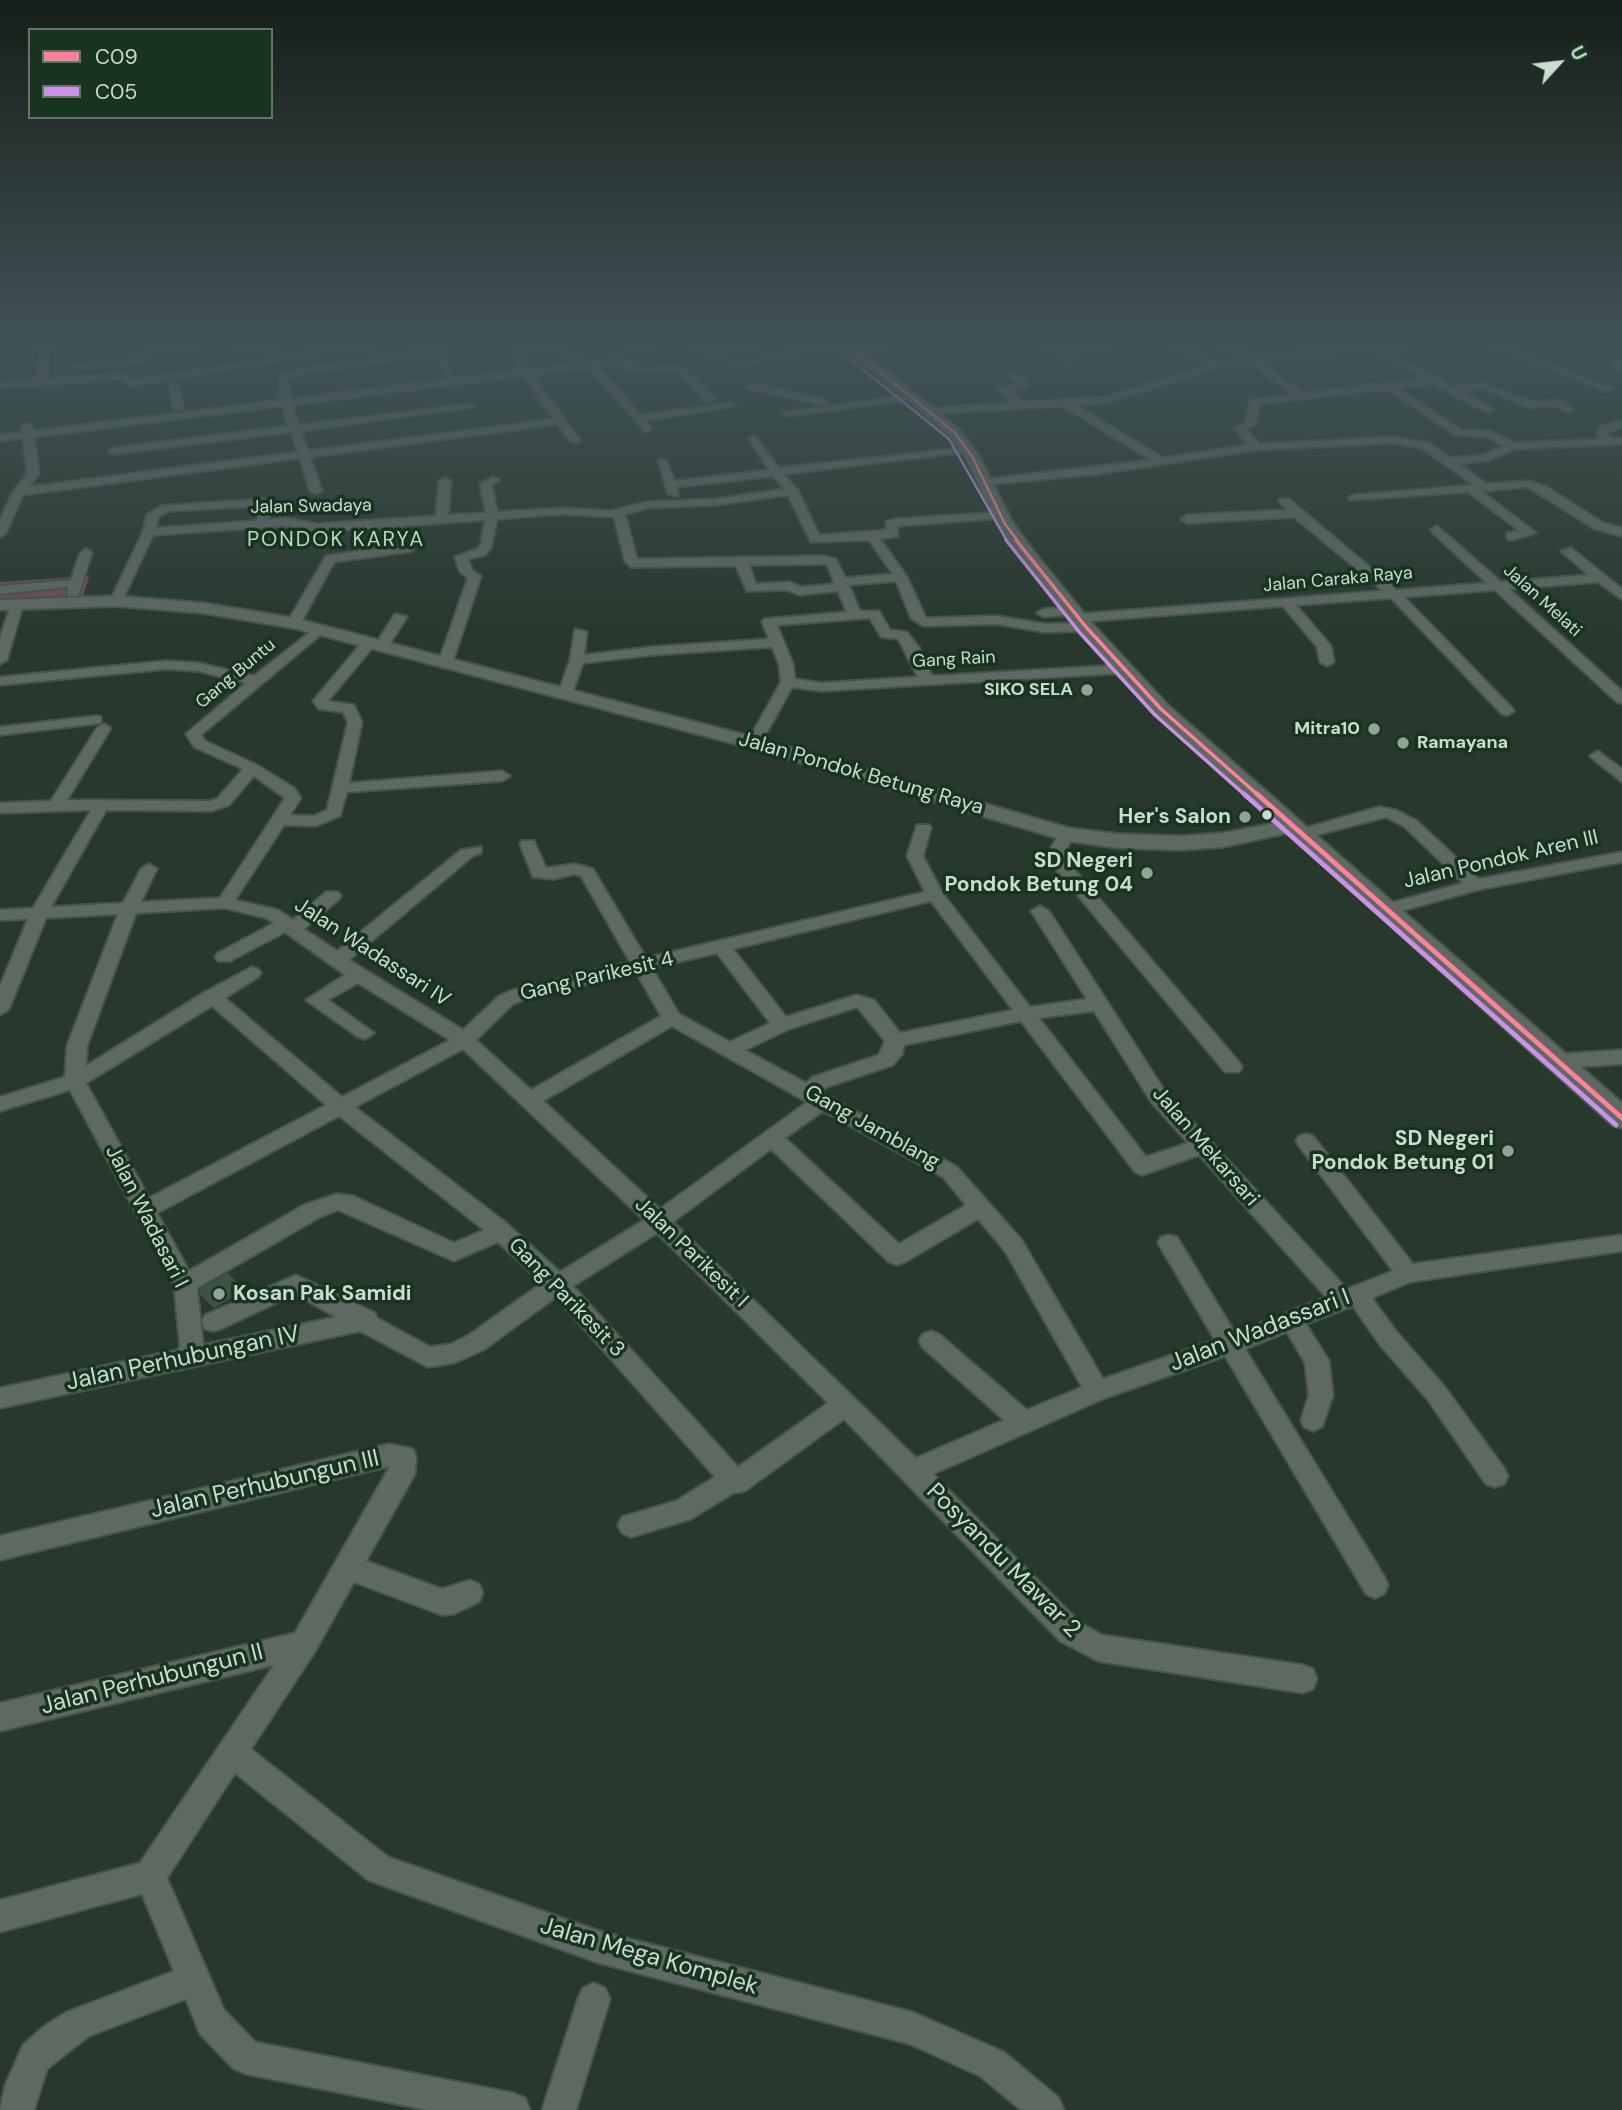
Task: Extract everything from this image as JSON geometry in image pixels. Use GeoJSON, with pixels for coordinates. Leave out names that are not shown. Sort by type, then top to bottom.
{"type":"FeatureCollection","features":[{"type":"Feature","properties":{"kind":"main road"},"geometry":{"type":"LineString","coordinates":[[962,442],[1000,514],[1030,558],[1123,669],[1222,765],[1390,909],[1622,1118]]}},
{"type":"Feature","properties":{"kind":"main road","name":"Jalan Pondok Betung Raya"},"geometry":{"type":"LineString","coordinates":[[8,605],[74,592],[116,601],[203,608],[294,623],[754,743],[1067,834],[1119,841],[1181,843],[1297,830]]}},
{"type":"Feature","properties":{"kind":"street"},"geometry":{"type":"LineString","coordinates":[[0,533],[19,487],[33,474],[29,442]]}},
{"type":"Feature","properties":{"kind":"street"},"geometry":{"type":"LineString","coordinates":[[111,466],[113,442]]}},
{"type":"Feature","properties":{"kind":"street"},"geometry":{"type":"LineString","coordinates":[[19,487],[229,442]]}},
{"type":"Feature","properties":{"kind":"street"},"geometry":{"type":"LineString","coordinates":[[301,442],[316,491]]}},
{"type":"Feature","properties":{"kind":"street"},"geometry":{"type":"LineString","coordinates":[[111,466],[306,456],[428,442]]}},
{"type":"Feature","properties":{"kind":"street"},"geometry":{"type":"LineString","coordinates":[[756,442],[792,491],[817,540],[894,533],[890,525],[895,523],[1000,514]]}},
{"type":"Feature","properties":{"kind":"street"},"geometry":{"type":"LineString","coordinates":[[1130,442],[1159,460]]}},
{"type":"Feature","properties":{"kind":"street"},"geometry":{"type":"LineString","coordinates":[[1252,442],[1256,447]]}},
{"type":"Feature","properties":{"kind":"street"},"geometry":{"type":"LineString","coordinates":[[983,482],[1084,473],[1256,447],[1323,442]]}},
{"type":"Feature","properties":{"kind":"street"},"geometry":{"type":"LineString","coordinates":[[1416,442],[1451,461],[1483,486]]}},
{"type":"Feature","properties":{"kind":"street"},"geometry":{"type":"LineString","coordinates":[[1506,442],[1513,446]]}},
{"type":"Feature","properties":{"kind":"street"},"geometry":{"type":"LineString","coordinates":[[1451,461],[1485,457],[1513,446],[1579,442]]}},
{"type":"Feature","properties":{"kind":"street"},"geometry":{"type":"LineString","coordinates":[[670,485],[967,449]]}},
{"type":"Feature","properties":{"kind":"street"},"geometry":{"type":"LineString","coordinates":[[662,462],[677,502]]}},
{"type":"Feature","properties":{"kind":"street"},"geometry":{"type":"LineString","coordinates":[[446,662],[475,576],[466,572],[461,557],[483,551],[487,545],[492,514],[486,484],[493,480]]}},
{"type":"Feature","properties":{"kind":"street"},"geometry":{"type":"LineString","coordinates":[[442,518],[444,481]]}},
{"type":"Feature","properties":{"kind":"street"},"geometry":{"type":"LineString","coordinates":[[1354,498],[1483,486],[1537,486],[1599,526],[1622,532]]}},
{"type":"Feature","properties":{"kind":"street"},"geometry":{"type":"LineString","coordinates":[[1468,488],[1530,534],[1511,536]]}},
{"type":"Feature","properties":{"kind":"street","name":"Jalan Swadaya"},"geometry":{"type":"LineString","coordinates":[[149,532],[293,522],[317,528],[561,506],[619,514],[645,505],[723,501],[792,491]]}},
{"type":"Feature","properties":{"kind":"street"},"geometry":{"type":"LineString","coordinates":[[1285,501],[1392,592],[1507,711]]}},
{"type":"Feature","properties":{"kind":"street"},"geometry":{"type":"LineString","coordinates":[[116,601],[149,532],[153,514],[165,508],[265,503],[268,505],[261,524]]}},
{"type":"Feature","properties":{"kind":"street"},"geometry":{"type":"LineString","coordinates":[[1187,519],[1297,513]]}},
{"type":"Feature","properties":{"kind":"street"},"geometry":{"type":"LineString","coordinates":[[619,514],[631,561],[635,564],[650,566],[828,560],[855,615]]}},
{"type":"Feature","properties":{"kind":"street"},"geometry":{"type":"LineString","coordinates":[[328,560],[410,554],[406,521]]}},
{"type":"Feature","properties":{"kind":"street","name":"Jalan Melati"},"geometry":{"type":"LineString","coordinates":[[1437,530],[1622,699]]}},
{"type":"Feature","properties":{"kind":"street"},"geometry":{"type":"LineString","coordinates":[[872,536],[901,577],[918,618],[923,622],[997,620],[1045,628],[1079,619]]}},
{"type":"Feature","properties":{"kind":"street"},"geometry":{"type":"LineString","coordinates":[[294,623],[328,560],[327,542]]}},
{"type":"Feature","properties":{"kind":"street"},"geometry":{"type":"LineString","coordinates":[[1567,551],[1622,595]]}},
{"type":"Feature","properties":{"kind":"street"},"geometry":{"type":"LineString","coordinates":[[0,590],[74,592],[86,553]]}},
{"type":"Feature","properties":{"kind":"street"},"geometry":{"type":"LineString","coordinates":[[741,561],[751,588],[789,586],[799,591],[901,577]]}},
{"type":"Feature","properties":{"kind":"street","name":"Jalan Caraka Raya"},"geometry":{"type":"LineString","coordinates":[[1079,619],[1392,592],[1600,578]]}},
{"type":"Feature","properties":{"kind":"street"},"geometry":{"type":"LineString","coordinates":[[1286,602],[1324,646],[1327,662]]}},
{"type":"Feature","properties":{"kind":"street"},"geometry":{"type":"LineString","coordinates":[[0,660],[8,605]]}},
{"type":"Feature","properties":{"kind":"street"},"geometry":{"type":"LineString","coordinates":[[1044,613],[1079,619]]}},
{"type":"Feature","properties":{"kind":"street"},"geometry":{"type":"LineString","coordinates":[[754,743],[788,682],[786,664],[768,624],[772,620],[874,614],[886,634],[902,635],[913,649],[927,681]]}},
{"type":"Feature","properties":{"kind":"street"},"geometry":{"type":"LineString","coordinates":[[225,903],[281,820],[316,821],[334,813],[355,722],[349,708],[324,706],[320,701],[400,617]]}},
{"type":"Feature","properties":{"kind":"street","name":"Gang Buntu"},"geometry":{"type":"LineString","coordinates":[[281,820],[293,798],[291,794],[252,768],[199,744],[193,734],[319,629]]}},
{"type":"Feature","properties":{"kind":"street"},"geometry":{"type":"LineString","coordinates":[[565,694],[577,660],[580,632]]}},
{"type":"Feature","properties":{"kind":"street"},"geometry":{"type":"LineString","coordinates":[[577,660],[652,651],[777,643]]}},
{"type":"Feature","properties":{"kind":"street"},"geometry":{"type":"LineString","coordinates":[[0,681],[166,665],[198,667],[256,681]]}},
{"type":"Feature","properties":{"kind":"street","name":"Gang Rain"},"geometry":{"type":"LineString","coordinates":[[788,682],[821,687],[1123,669]]}},
{"type":"Feature","properties":{"kind":"street"},"geometry":{"type":"LineString","coordinates":[[0,731],[100,724],[56,805]]}},
{"type":"Feature","properties":{"kind":"street"},"geometry":{"type":"LineString","coordinates":[[1598,756],[1622,777]]}},
{"type":"Feature","properties":{"kind":"street"},"geometry":{"type":"LineString","coordinates":[[0,808],[102,804],[211,806],[223,802],[252,768]]}},
{"type":"Feature","properties":{"kind":"street"},"geometry":{"type":"LineString","coordinates":[[341,789],[502,776]]}},
{"type":"Feature","properties":{"kind":"street"},"geometry":{"type":"LineString","coordinates":[[0,1009],[38,914],[102,804]]}},
{"type":"Feature","properties":{"kind":"street"},"geometry":{"type":"LineString","coordinates":[[1297,830],[1380,812],[1390,813],[1411,824],[1475,886]]}},
{"type":"Feature","properties":{"kind":"street"},"geometry":{"type":"LineString","coordinates":[[923,828],[915,856],[918,867],[935,895],[1142,1168],[1201,1146]]}},
{"type":"Feature","properties":{"kind":"street"},"geometry":{"type":"LineString","coordinates":[[1067,834],[1059,848],[1060,863],[1232,1068]]}},
{"type":"Feature","properties":{"kind":"street"},"geometry":{"type":"LineString","coordinates":[[528,844],[539,873],[554,874],[575,869],[587,873],[672,1018],[529,1100]]}},
{"type":"Feature","properties":{"kind":"street"},"geometry":{"type":"LineString","coordinates":[[336,961],[475,849]]}},
{"type":"Feature","properties":{"kind":"street","name":"Jalan Pondok Aren III"},"geometry":{"type":"LineString","coordinates":[[1390,909],[1475,886],[1622,857]]}},
{"type":"Feature","properties":{"kind":"street"},"geometry":{"type":"LineString","coordinates":[[75,1081],[77,1046],[128,910],[149,869]]}},
{"type":"Feature","properties":{"kind":"street","name":"Gang Parikesit 4"},"geometry":{"type":"LineString","coordinates":[[143,1211],[465,1040],[513,997],[935,895]]}},
{"type":"Feature","properties":{"kind":"street"},"geometry":{"type":"LineString","coordinates":[[224,957],[290,926],[332,896]]}},
{"type":"Feature","properties":{"kind":"street","name":"Jalan Wadassari IV"},"geometry":{"type":"LineString","coordinates":[[0,915],[225,903],[272,914],[336,961],[465,1040]]}},
{"type":"Feature","properties":{"kind":"street","name":"Jalan Mekarsari"},"geometry":{"type":"LineString","coordinates":[[1040,911],[1159,1098],[1201,1146],[1388,1338],[1436,1393],[1495,1476]]}},
{"type":"Feature","properties":{"kind":"street"},"geometry":{"type":"LineString","coordinates":[[723,948],[782,1025]]}},
{"type":"Feature","properties":{"kind":"street"},"geometry":{"type":"LineString","coordinates":[[0,1104],[75,1081],[252,972]]}},
{"type":"Feature","properties":{"kind":"street"},"geometry":{"type":"LineString","coordinates":[[358,975],[315,1000],[365,1033]]}},
{"type":"Feature","properties":{"kind":"street","name":"Gang Parikesit 3"},"geometry":{"type":"LineString","coordinates":[[212,996],[341,1107],[501,1232],[558,1284],[735,1482]]}},
{"type":"Feature","properties":{"kind":"street"},"geometry":{"type":"LineString","coordinates":[[729,1050],[782,1025],[852,1001],[867,1004],[895,1041]]}},
{"type":"Feature","properties":{"kind":"street"},"geometry":{"type":"LineString","coordinates":[[895,1041],[1026,1014],[1097,1004]]}},
{"type":"Feature","properties":{"kind":"street","name":"Gang Jamblang"},"geometry":{"type":"LineString","coordinates":[[672,1018],[950,1172],[1013,1245],[1097,1391]]}},
{"type":"Feature","properties":{"kind":"street","name":"Jalan Parikesit I"},"geometry":{"type":"LineString","coordinates":[[465,1040],[659,1221],[913,1471]]}},
{"type":"Feature","properties":{"kind":"street"},"geometry":{"type":"LineString","coordinates":[[213,1322],[295,1284],[367,1321],[428,1357],[454,1353],[477,1342],[558,1284],[659,1221],[772,1138],[815,1097],[820,1082],[886,1060],[892,1054],[895,1041]]}},
{"type":"Feature","properties":{"kind":"street"},"geometry":{"type":"LineString","coordinates":[[1561,1061],[1622,1057]]}},
{"type":"Feature","properties":{"kind":"street","name":"Jalan Wadasari I"},"geometry":{"type":"LineString","coordinates":[[75,1081],[143,1211],[185,1284],[192,1347],[186,1359]]}},
{"type":"Feature","properties":{"kind":"street"},"geometry":{"type":"LineString","coordinates":[[772,1138],[897,1256],[981,1207]]}},
{"type":"Feature","properties":{"kind":"street"},"geometry":{"type":"LineString","coordinates":[[1306,1141],[1408,1274]]}},
{"type":"Feature","properties":{"kind":"street"},"geometry":{"type":"LineString","coordinates":[[185,1284],[312,1211],[337,1202],[345,1202],[454,1252],[501,1232]]}},
{"type":"Feature","properties":{"kind":"street"},"geometry":{"type":"LineString","coordinates":[[1169,1242],[1375,1585]]}},
{"type":"Feature","properties":{"kind":"street","name":"Jalan Wadassari I"},"geometry":{"type":"LineString","coordinates":[[913,1471],[1097,1391],[1232,1344],[1408,1274],[1622,1243]]}},
{"type":"Feature","properties":{"kind":"street","name":"Jalan Perhubungan IV"},"geometry":{"type":"LineString","coordinates":[[0,1398],[367,1321]]}},
{"type":"Feature","properties":{"kind":"street"},"geometry":{"type":"LineString","coordinates":[[1292,1321],[1317,1361],[1321,1395],[1313,1420]]}},
{"type":"Feature","properties":{"kind":"street"},"geometry":{"type":"LineString","coordinates":[[931,1341],[1024,1423]]}},
{"type":"Feature","properties":{"kind":"street"},"geometry":{"type":"LineString","coordinates":[[631,1525],[682,1511],[735,1482],[845,1404]]}},
{"type":"Feature","properties":{"kind":"street","name":"Jalan Perhubungun III"},"geometry":{"type":"LineString","coordinates":[[0,1548],[389,1455],[403,1456],[405,1464],[402,1474],[304,1644],[150,1876]]}},
{"type":"Feature","properties":{"kind":"street","name":"Posyandu Mawar 2"},"geometry":{"type":"LineString","coordinates":[[913,1471],[1070,1632],[1083,1641],[1098,1648],[1303,1679]]}},
{"type":"Feature","properties":{"kind":"street"},"geometry":{"type":"LineString","coordinates":[[348,1567],[442,1602],[454,1601],[470,1593]]}},
{"type":"Feature","properties":{"kind":"street","name":"Jalan Perhubungun II"},"geometry":{"type":"LineString","coordinates":[[0,1717],[304,1644]]}},
{"type":"Feature","properties":{"kind":"street","name":"Jalan Mega Komplek"},"geometry":{"type":"LineString","coordinates":[[231,1751],[379,1869],[599,1947],[912,2028],[992,2064],[1047,2110]]}},
{"type":"Feature","properties":{"kind":"street"},"geometry":{"type":"LineString","coordinates":[[0,1916],[150,1876],[212,2022],[246,2057],[513,2110]]}},
{"type":"Feature","properties":{"kind":"street"},"geometry":{"type":"LineString","coordinates":[[17,2110],[22,2086],[35,2057],[55,2039],[79,2024],[194,1980]]}},
{"type":"Feature","properties":{"kind":"street"},"geometry":{"type":"LineString","coordinates":[[559,2110],[594,1999]]}},
{"type":"Feature","properties":{"kind":"shaded area"},"geometry":{"type":"Polygon","coordinates":[[[89,576],[83,597],[0,603],[0,582],[89,576]]]}},
{"type":"Feature","properties":{"kind":"building","name":"Kosan Pak Samidi"},"geometry":{"type":"Polygon","coordinates":[[[228,1273],[245,1290],[214,1308],[200,1295],[200,1289],[228,1273]]]}},
{"type":"Feature","properties":{"kind":"transit line","name":"C05"},"geometry":{"type":"LineString","coordinates":[[951,442],[964,461],[998,529],[1023,563],[1080,633],[1155,715],[1616,1125]]}},
{"type":"Feature","properties":{"kind":"transit line","name":"C09"},"geometry":{"type":"LineString","coordinates":[[962,442],[972,456],[1005,524],[1030,558],[1086,627],[1161,709],[1622,1118]]}},
{"type":"Feature","properties":{"kind":"place","name":"SIKO SELA"},"geometry":{"type":"Point","coordinates":[1087,690]}},
{"type":"Feature","properties":{"kind":"place","name":"Mitra10"},"geometry":{"type":"Point","coordinates":[1374,729]}},
{"type":"Feature","properties":{"kind":"place","name":"Ramayana"},"geometry":{"type":"Point","coordinates":[1403,743]}},
{"type":"Feature","properties":{"kind":"place","name":"Her's Salon"},"geometry":{"type":"Point","coordinates":[1245,817]}},
{"type":"Feature","properties":{"kind":"place","name":"SD Negeri Pondok Betung 04"},"geometry":{"type":"Point","coordinates":[1147,873]}},
{"type":"Feature","properties":{"kind":"place","name":"SD Negeri Pondok Betung 01"},"geometry":{"type":"Point","coordinates":[1508,1151]}},
{"type":"Feature","properties":{"kind":"place","name":"Kosan Pak Samidi"},"geometry":{"type":"Point","coordinates":[219,1294]}},
{"type":"Feature","properties":{"kind":"district","name":"PONDOK KARYA"},"geometry":{"type":"Point","coordinates":[336,540]}}]}
